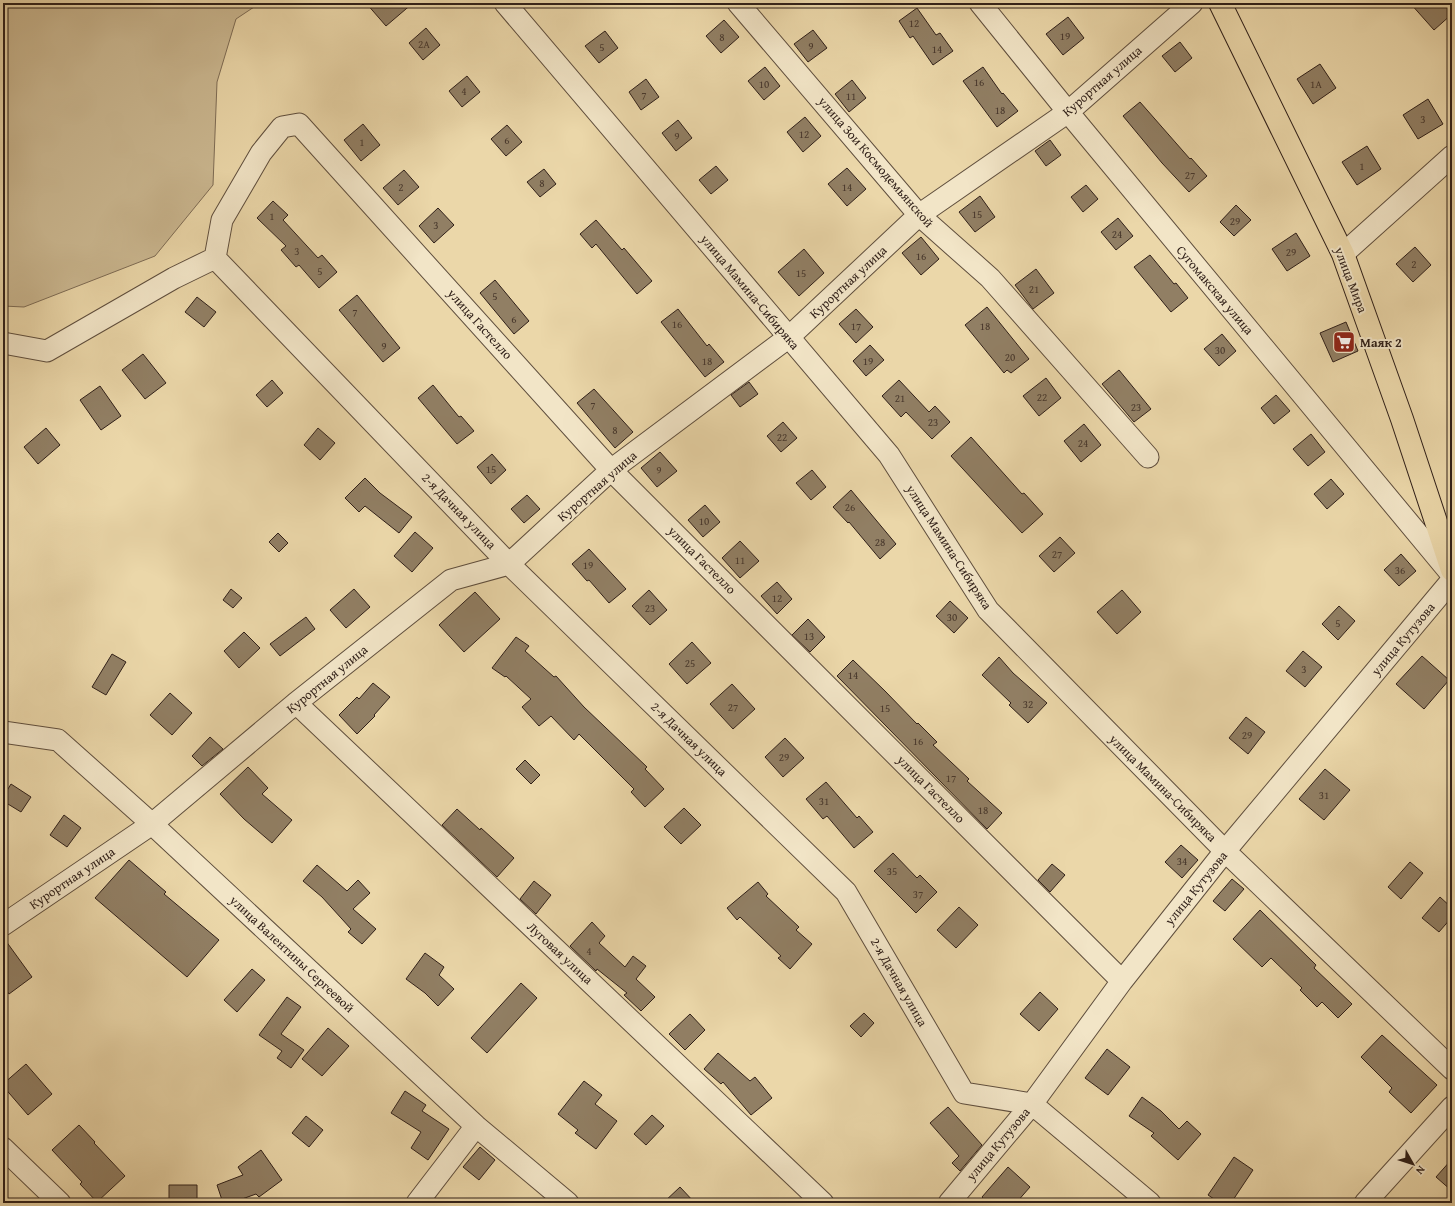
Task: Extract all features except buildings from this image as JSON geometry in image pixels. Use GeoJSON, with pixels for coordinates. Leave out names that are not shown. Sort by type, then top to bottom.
{"type":"FeatureCollection","features":[{"type":"Feature","properties":{"kind":"main road","name":"улица Мира"},"geometry":{"type":"LineString","coordinates":[[1220,3],[1343,254],[1402,419],[1452,570]]}},
{"type":"Feature","properties":{"kind":"street","name":"улица Мамина-Сибиряка"},"geometry":{"type":"LineString","coordinates":[[505,3],[889,455],[988,610],[1225,851],[1452,1069]]}},
{"type":"Feature","properties":{"kind":"street","name":"улица Зои Космодемьянской"},"geometry":{"type":"LineString","coordinates":[[738,3],[919,215],[990,278],[1148,457]]}},
{"type":"Feature","properties":{"kind":"street","name":"Сугомакская улица"},"geometry":{"type":"LineString","coordinates":[[980,3],[1068,112],[1452,575]]}},
{"type":"Feature","properties":{"kind":"street","name":"Курортная улица"},"geometry":{"type":"LineString","coordinates":[[3,925],[152,824],[296,703],[451,580],[509,564],[611,470],[789,338],[919,215],[1068,112],[1192,3]]}},
{"type":"Feature","properties":{"kind":"street","name":"улица Гастелло"},"geometry":{"type":"LineString","coordinates":[[214,258],[222,220],[261,153],[282,127],[299,124],[611,470],[1122,981]]}},
{"type":"Feature","properties":{"kind":"street"},"geometry":{"type":"LineString","coordinates":[[1343,254],[1452,156]]}},
{"type":"Feature","properties":{"kind":"street"},"geometry":{"type":"LineString","coordinates":[[3,342],[47,351],[174,278],[214,258]]}},
{"type":"Feature","properties":{"kind":"street","name":"2-я Дачная улица"},"geometry":{"type":"LineString","coordinates":[[214,258],[509,564],[846,892],[964,1093],[1032,1104]]}},
{"type":"Feature","properties":{"kind":"street","name":"улица Кутузова"},"geometry":{"type":"LineString","coordinates":[[949,1203],[1032,1104],[1122,981],[1225,851],[1452,580]]}},
{"type":"Feature","properties":{"kind":"street","name":"Луговая улица"},"geometry":{"type":"LineString","coordinates":[[296,703],[824,1203]]}},
{"type":"Feature","properties":{"kind":"street","name":"улица Валентины Сергеевой"},"geometry":{"type":"LineString","coordinates":[[3,732],[58,740],[152,824],[476,1126],[568,1203]]}},
{"type":"Feature","properties":{"kind":"street"},"geometry":{"type":"LineString","coordinates":[[1032,1104],[1150,1203]]}},
{"type":"Feature","properties":{"kind":"street"},"geometry":{"type":"LineString","coordinates":[[1365,1203],[1452,1107]]}},
{"type":"Feature","properties":{"kind":"street"},"geometry":{"type":"LineString","coordinates":[[417,1203],[476,1126]]}},
{"type":"Feature","properties":{"kind":"street"},"geometry":{"type":"LineString","coordinates":[[3,1148],[60,1203]]}},
{"type":"Feature","properties":{"kind":"shaded area"},"geometry":{"type":"Polygon","coordinates":[[[3,3],[260,3],[236,19],[217,82],[213,185],[155,256],[24,307],[3,306],[3,3]]]}},
{"type":"Feature","properties":{"kind":"place","name":"Маяк 2"},"geometry":{"type":"Point","coordinates":[1344,342]}}]}
